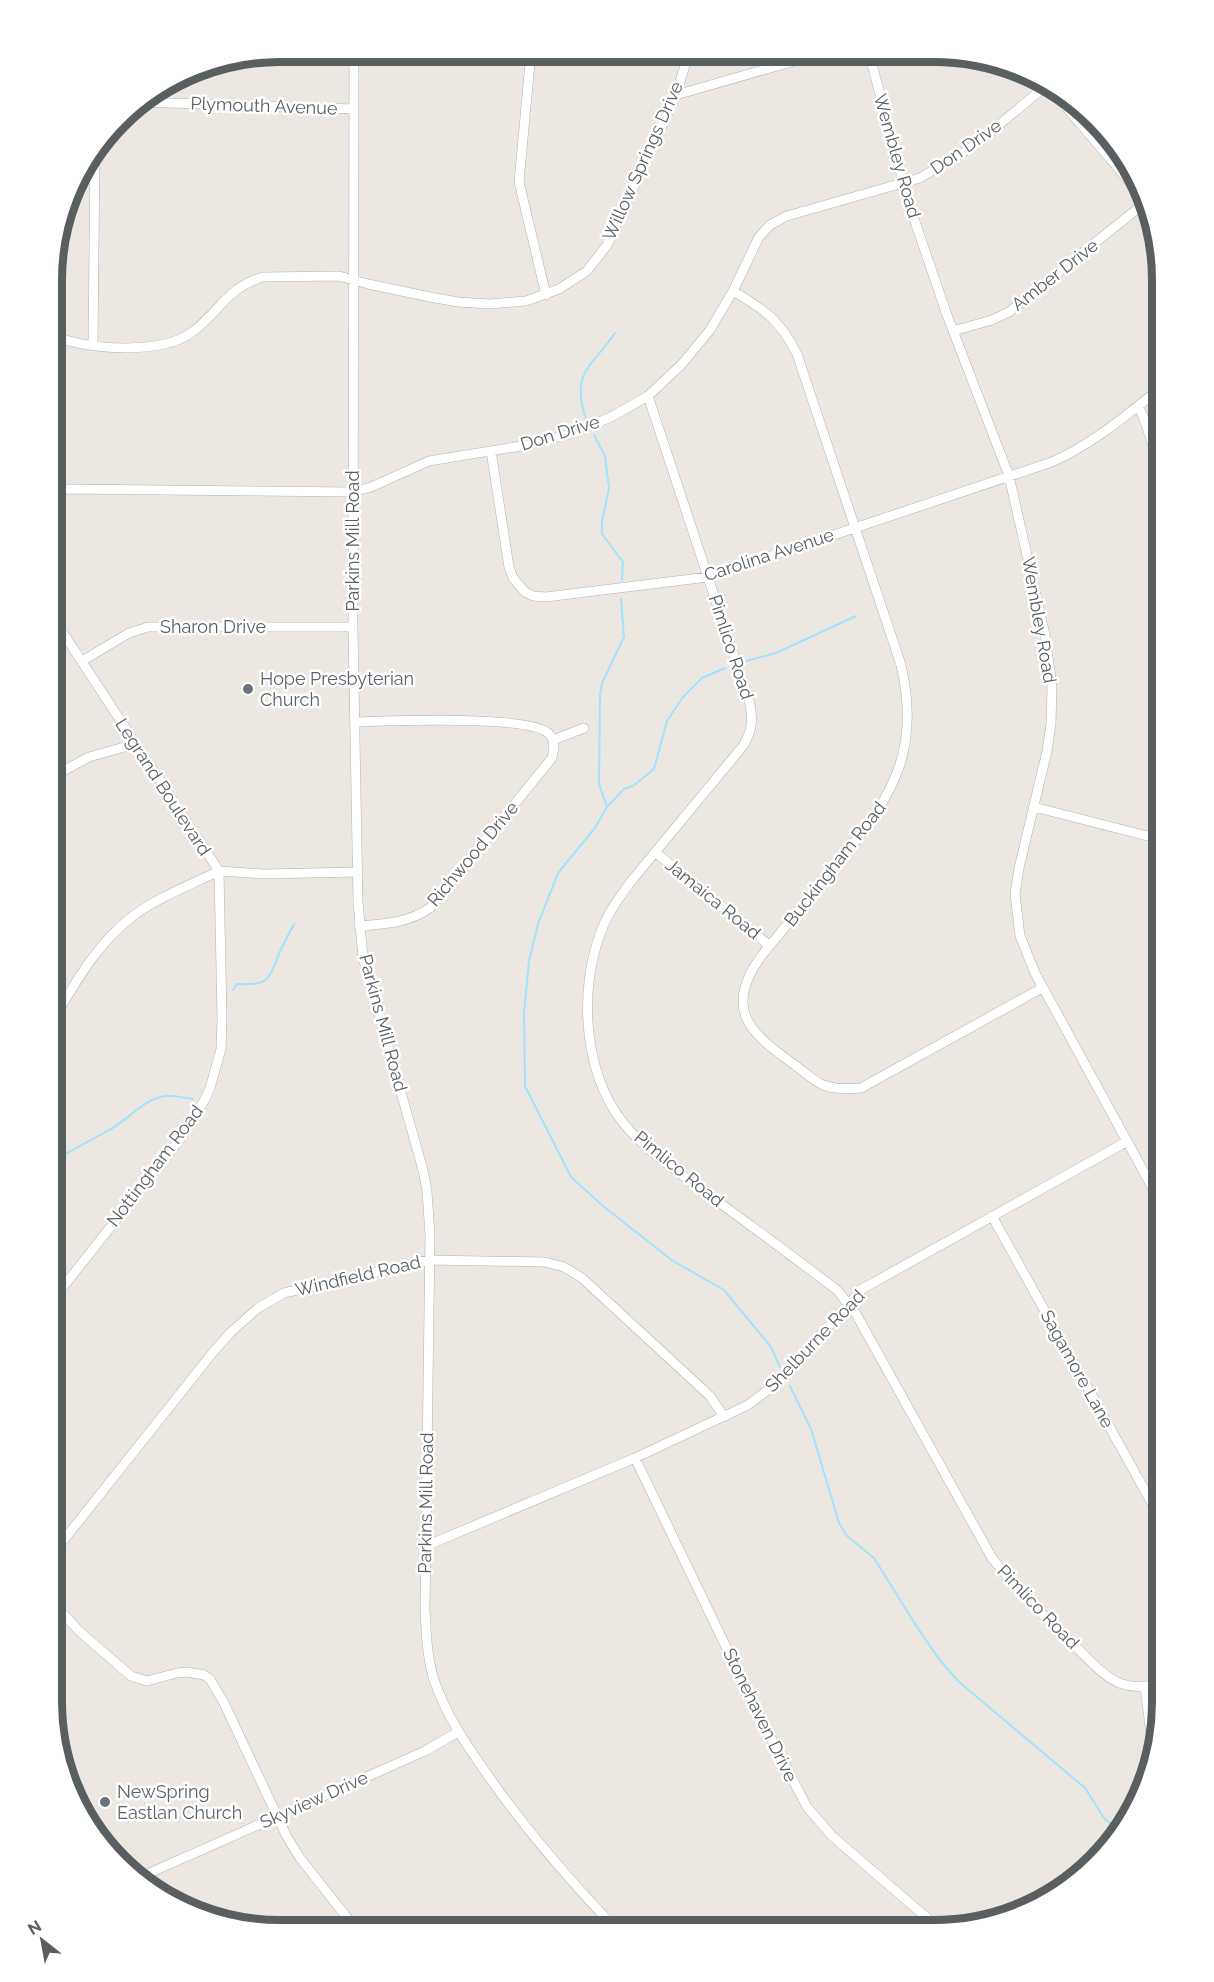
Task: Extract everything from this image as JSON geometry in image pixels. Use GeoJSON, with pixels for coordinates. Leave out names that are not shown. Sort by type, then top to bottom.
{"type":"FeatureCollection","features":[{"type":"Feature","properties":{"kind":"street","name":"Parkins Mill Road"},"geometry":{"type":"LineString","coordinates":[[354,62],[353,627],[359,926],[363,958],[372,996],[423,1170],[427,1191],[430,1234],[425,1609],[429,1653],[439,1692],[458,1732],[504,1798],[568,1878],[608,1920]]}},
{"type":"Feature","properties":{"kind":"street"},"geometry":{"type":"LineString","coordinates":[[530,62],[519,182],[546,295]]}},
{"type":"Feature","properties":{"kind":"street","name":"Willow Springs Drive"},"geometry":{"type":"LineString","coordinates":[[62,339],[73,343],[135,348],[174,342],[192,332],[233,291],[252,280],[263,277],[339,276],[458,302],[514,303],[546,295],[587,271],[607,245],[676,95],[686,62]]}},
{"type":"Feature","properties":{"kind":"street"},"geometry":{"type":"LineString","coordinates":[[676,95],[791,62]]}},
{"type":"Feature","properties":{"kind":"street","name":"Wembley Road"},"geometry":{"type":"LineString","coordinates":[[871,62],[903,184],[953,331],[1009,476],[1034,579],[1051,676],[1051,724],[1047,751],[1015,894],[1015,910],[1020,936],[1042,988],[1152,1188]]}},
{"type":"Feature","properties":{"kind":"street","name":"Don Drive"},"geometry":{"type":"LineString","coordinates":[[62,490],[354,492],[371,487],[429,461],[527,445],[573,433],[611,417],[648,396],[696,348],[733,291],[759,237],[777,220],[927,175],[992,132],[1039,89]]}},
{"type":"Feature","properties":{"kind":"street","name":"Plymouth Avenue"},"geometry":{"type":"LineString","coordinates":[[153,102],[354,109]]}},
{"type":"Feature","properties":{"kind":"street"},"geometry":{"type":"LineString","coordinates":[[1062,103],[1128,180]]}},
{"type":"Feature","properties":{"kind":"street"},"geometry":{"type":"LineString","coordinates":[[93,345],[95,164]]}},
{"type":"Feature","properties":{"kind":"street","name":"Amber Drive"},"geometry":{"type":"LineString","coordinates":[[953,331],[992,320],[1009,312],[1140,207]]}},
{"type":"Feature","properties":{"kind":"street","name":"Buckingham Road"},"geometry":{"type":"LineString","coordinates":[[733,291],[773,318],[789,338],[797,354],[901,665],[906,687],[907,736],[903,757],[890,791],[870,823],[770,946],[749,976],[743,1001],[749,1025],[764,1042],[821,1084],[832,1087],[861,1088],[876,1082],[1042,988]]}},
{"type":"Feature","properties":{"kind":"street","name":"Carolina Avenue"},"geometry":{"type":"LineString","coordinates":[[491,451],[509,567],[513,578],[533,596],[546,597],[708,577],[1052,462],[1078,450],[1152,395]]}},
{"type":"Feature","properties":{"kind":"street","name":"Pimlico Road"},"geometry":{"type":"LineString","coordinates":[[648,396],[750,704],[751,728],[743,746],[617,901],[602,928],[588,979],[587,1017],[588,1038],[604,1086],[622,1120],[641,1141],[684,1176],[837,1290],[856,1314],[992,1558],[1043,1616],[1097,1667],[1124,1684],[1145,1687],[1152,1685]]}},
{"type":"Feature","properties":{"kind":"street"},"geometry":{"type":"LineString","coordinates":[[1138,406],[1152,443]]}},
{"type":"Feature","properties":{"kind":"street","name":"Sharon Drive"},"geometry":{"type":"LineString","coordinates":[[82,661],[129,633],[148,627],[353,627]]}},
{"type":"Feature","properties":{"kind":"street","name":"Legrand Boulevard"},"geometry":{"type":"LineString","coordinates":[[62,631],[219,871],[264,874],[358,872]]}},
{"type":"Feature","properties":{"kind":"street"},"geometry":{"type":"LineString","coordinates":[[355,722],[427,720],[536,726],[547,732],[553,740],[584,728]]}},
{"type":"Feature","properties":{"kind":"street","name":"Richwood Drive"},"geometry":{"type":"LineString","coordinates":[[359,926],[406,921],[430,908],[552,758],[553,740]]}},
{"type":"Feature","properties":{"kind":"street"},"geometry":{"type":"LineString","coordinates":[[62,772],[89,757],[135,744]]}},
{"type":"Feature","properties":{"kind":"street"},"geometry":{"type":"LineString","coordinates":[[1034,807],[1152,837]]}},
{"type":"Feature","properties":{"kind":"street","name":"Jamaica Road"},"geometry":{"type":"LineString","coordinates":[[655,852],[770,946]]}},
{"type":"Feature","properties":{"kind":"street"},"geometry":{"type":"LineString","coordinates":[[62,1007],[98,951],[119,928],[153,904],[219,871]]}},
{"type":"Feature","properties":{"kind":"street","name":"Nottingham Road"},"geometry":{"type":"LineString","coordinates":[[62,1287],[180,1139],[210,1088],[220,1049],[222,1019],[219,871]]}},
{"type":"Feature","properties":{"kind":"street","name":"Shelburne Road"},"geometry":{"type":"LineString","coordinates":[[426,1546],[635,1458],[724,1417],[761,1397],[777,1383],[862,1289],[1126,1142]]}},
{"type":"Feature","properties":{"kind":"street","name":"Sagamore Lane"},"geometry":{"type":"LineString","coordinates":[[992,1216],[1152,1505]]}},
{"type":"Feature","properties":{"kind":"street","name":"Windfield Road"},"geometry":{"type":"LineString","coordinates":[[62,1542],[214,1351],[258,1308],[284,1293],[429,1260],[545,1262],[573,1271],[601,1294],[710,1396],[724,1417]]}},
{"type":"Feature","properties":{"kind":"street","name":"Stonehaven Drive"},"geometry":{"type":"LineString","coordinates":[[635,1458],[754,1705],[807,1807],[832,1836],[929,1920]]}},
{"type":"Feature","properties":{"kind":"street"},"geometry":{"type":"LineString","coordinates":[[62,1612],[79,1631],[131,1676],[147,1681],[187,1672],[204,1675],[210,1679],[287,1837],[300,1858],[349,1920]]}},
{"type":"Feature","properties":{"kind":"street"},"geometry":{"type":"LineString","coordinates":[[1145,1687],[1151,1732]]}},
{"type":"Feature","properties":{"kind":"street","name":"Skyview Drive"},"geometry":{"type":"LineString","coordinates":[[146,1874],[425,1751],[458,1732]]}},
{"type":"Feature","properties":{"kind":"waterway"},"geometry":{"type":"LineString","coordinates":[[586,419],[582,403],[582,380],[591,363],[615,333]]}},
{"type":"Feature","properties":{"kind":"waterway"},"geometry":{"type":"LineString","coordinates":[[594,435],[605,456],[609,488],[602,521],[602,534],[623,562],[622,580]]}},
{"type":"Feature","properties":{"kind":"waterway"},"geometry":{"type":"LineString","coordinates":[[607,807],[599,784],[600,695],[602,683],[624,637],[621,599]]}},
{"type":"Feature","properties":{"kind":"waterway"},"geometry":{"type":"LineString","coordinates":[[746,661],[776,653],[856,616]]}},
{"type":"Feature","properties":{"kind":"waterway"},"geometry":{"type":"LineString","coordinates":[[725,668],[702,678],[683,697],[667,721],[654,769],[633,786],[624,789],[607,807],[595,828],[558,873],[538,924],[529,961],[524,1013],[525,1086],[571,1177],[603,1206],[673,1261],[724,1290],[771,1347],[780,1367]]}},
{"type":"Feature","properties":{"kind":"waterway"},"geometry":{"type":"LineString","coordinates":[[233,990],[237,984],[255,984],[266,980],[294,924]]}},
{"type":"Feature","properties":{"kind":"waterway"},"geometry":{"type":"LineString","coordinates":[[62,1156],[116,1126],[150,1101],[168,1096],[193,1099]]}},
{"type":"Feature","properties":{"kind":"waterway"},"geometry":{"type":"LineString","coordinates":[[790,1386],[811,1429],[839,1523],[847,1536],[874,1558],[917,1627],[939,1659],[958,1681],[1085,1788],[1104,1818],[1114,1826]]}},
{"type":"Feature","properties":{"kind":"place","name":"Hope Presbyterian Church"},"geometry":{"type":"Point","coordinates":[248,689]}},
{"type":"Feature","properties":{"kind":"place","name":"NewSpring Eastlan Church"},"geometry":{"type":"Point","coordinates":[105,1802]}}]}
